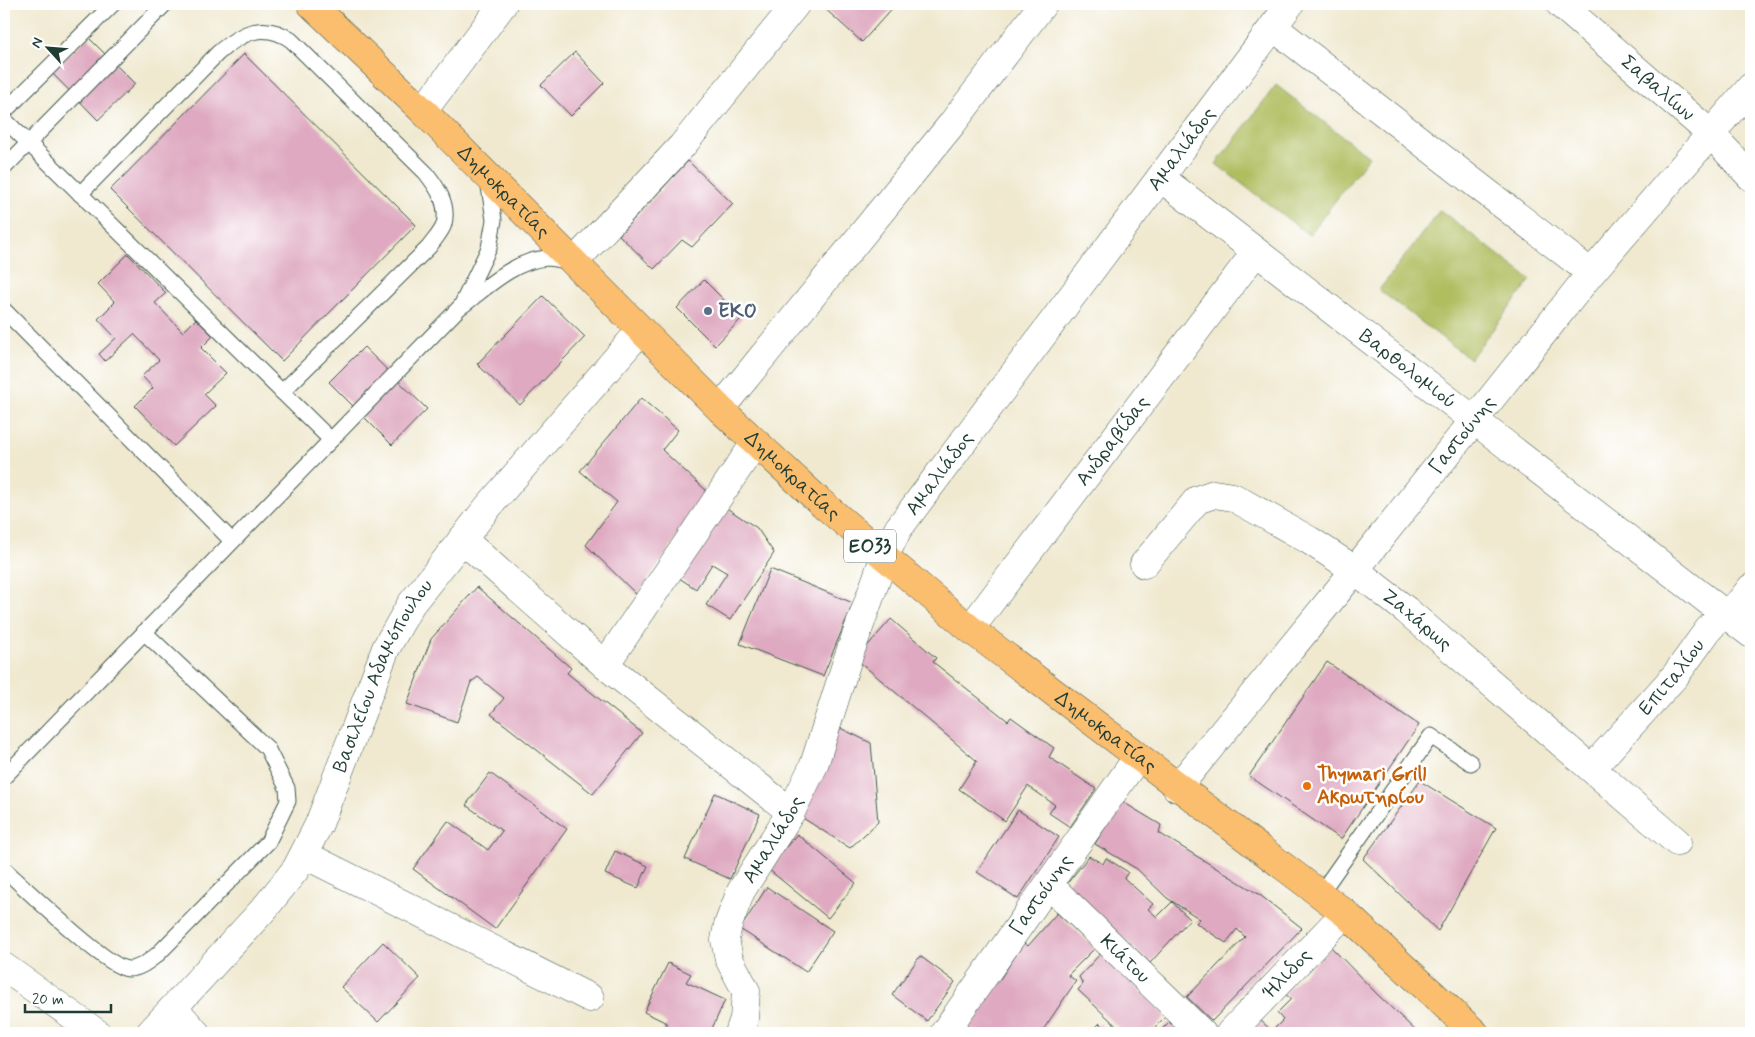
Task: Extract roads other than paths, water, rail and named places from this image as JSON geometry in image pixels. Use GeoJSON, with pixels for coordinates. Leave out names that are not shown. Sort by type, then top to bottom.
{"type":"FeatureCollection","features":[{"type":"Feature","properties":{"kind":"main road","name":"Δημοκρατίας"},"geometry":{"type":"LineString","coordinates":[[312,5],[423,111],[755,443],[884,558],[970,630],[1137,758],[1345,913],[1476,1033]]}},
{"type":"Feature","properties":{"kind":"street"},"geometry":{"type":"LineString","coordinates":[[423,111],[503,4]]}},
{"type":"Feature","properties":{"kind":"street"},"geometry":{"type":"LineString","coordinates":[[574,262],[693,133],[796,4]]}},
{"type":"Feature","properties":{"kind":"street"},"geometry":{"type":"LineString","coordinates":[[720,409],[951,125],[1043,4]]}},
{"type":"Feature","properties":{"kind":"street","name":"Αμαλιάδος"},"geometry":{"type":"LineString","coordinates":[[738,1033],[744,1019],[746,990],[729,959],[725,940],[728,925],[741,891],[791,812],[814,765],[848,658],[884,558],[907,515],[1290,4]]}},
{"type":"Feature","properties":{"kind":"street","name":"Σαβαλίων"},"geometry":{"type":"LineString","coordinates":[[1560,4],[1710,133],[1751,177]]}},
{"type":"Feature","properties":{"kind":"street"},"geometry":{"type":"LineString","coordinates":[[1273,27],[1590,273]]}},
{"type":"Feature","properties":{"kind":"street","name":"Γαστούνης"},"geometry":{"type":"LineString","coordinates":[[1177,788],[1355,570],[1590,273],[1751,87]]}},
{"type":"Feature","properties":{"kind":"street","name":"Βαρθολομιού"},"geometry":{"type":"LineString","coordinates":[[1160,178],[1751,634]]}},
{"type":"Feature","properties":{"kind":"street","name":"Ανδραβίδας"},"geometry":{"type":"LineString","coordinates":[[970,630],[1255,253]]}},
{"type":"Feature","properties":{"kind":"street","name":"Βασιλείου Αδαμόπουλου"},"geometry":{"type":"LineString","coordinates":[[150,1033],[264,909],[289,879],[304,855],[320,824],[393,632],[411,604],[462,539],[641,330]]}},
{"type":"Feature","properties":{"kind":"street"},"geometry":{"type":"LineString","coordinates":[[605,665],[755,443]]}},
{"type":"Feature","properties":{"kind":"street","name":"Ζαχάρως"},"geometry":{"type":"LineString","coordinates":[[1144,564],[1197,500],[1214,494],[1233,497],[1309,540],[1355,570],[1592,768],[1677,842]]}},
{"type":"Feature","properties":{"kind":"street"},"geometry":{"type":"LineString","coordinates":[[462,539],[605,665],[791,812]]}},
{"type":"Feature","properties":{"kind":"street","name":"Επιταλίου"},"geometry":{"type":"LineString","coordinates":[[1592,768],[1670,683],[1708,630],[1724,614],[1740,602],[1751,588]]}},
{"type":"Feature","properties":{"kind":"street","name":"Γαστούνης"},"geometry":{"type":"LineString","coordinates":[[944,1033],[1137,758]]}},
{"type":"Feature","properties":{"kind":"street"},"geometry":{"type":"LineString","coordinates":[[304,855],[590,998]]}},
{"type":"Feature","properties":{"kind":"street","name":"Κιάτου"},"geometry":{"type":"LineString","coordinates":[[1049,885],[1202,1033]]}},
{"type":"Feature","properties":{"kind":"street","name":"Ήλιδος"},"geometry":{"type":"LineString","coordinates":[[1230,1033],[1345,913]]}},
{"type":"Feature","properties":{"kind":"street"},"geometry":{"type":"LineString","coordinates":[[4,967],[97,1033]]}},
{"type":"Feature","properties":{"kind":"street"},"geometry":{"type":"LineString","coordinates":[[174,1008],[196,1033]]}},
{"type":"Feature","properties":{"kind":"lane"},"geometry":{"type":"LineString","coordinates":[[4,112],[113,4]]}},
{"type":"Feature","properties":{"kind":"lane"},"geometry":{"type":"LineString","coordinates":[[4,168],[164,4]]}},
{"type":"Feature","properties":{"kind":"lane"},"geometry":{"type":"LineString","coordinates":[[80,194],[235,38],[251,31],[280,32],[298,47],[431,178],[444,204],[444,225],[429,247],[282,392]]}},
{"type":"Feature","properties":{"kind":"lane"},"geometry":{"type":"LineString","coordinates":[[4,119],[331,440]]}},
{"type":"Feature","properties":{"kind":"lane"},"geometry":{"type":"LineString","coordinates":[[461,306],[489,248],[494,220],[488,176]]}},
{"type":"Feature","properties":{"kind":"lane"},"geometry":{"type":"LineString","coordinates":[[4,777],[461,306],[505,274],[528,262],[548,258],[574,262]]}},
{"type":"Feature","properties":{"kind":"lane"},"geometry":{"type":"LineString","coordinates":[[4,310],[232,541]]}},
{"type":"Feature","properties":{"kind":"lane"},"geometry":{"type":"LineString","coordinates":[[4,870],[103,956],[126,969],[138,968],[158,954],[268,842],[276,829],[288,800],[287,788],[267,748],[144,632]]}},
{"type":"Feature","properties":{"kind":"lane"},"geometry":{"type":"LineString","coordinates":[[1320,894],[1431,736],[1471,763]]}},
{"type":"Feature","properties":{"kind":"place","name":"EKO"},"geometry":{"type":"Point","coordinates":[708,311]}},
{"type":"Feature","properties":{"kind":"place","name":"Thymari Grill Ακρωτηρίου"},"geometry":{"type":"Point","coordinates":[1307,786]}}]}
